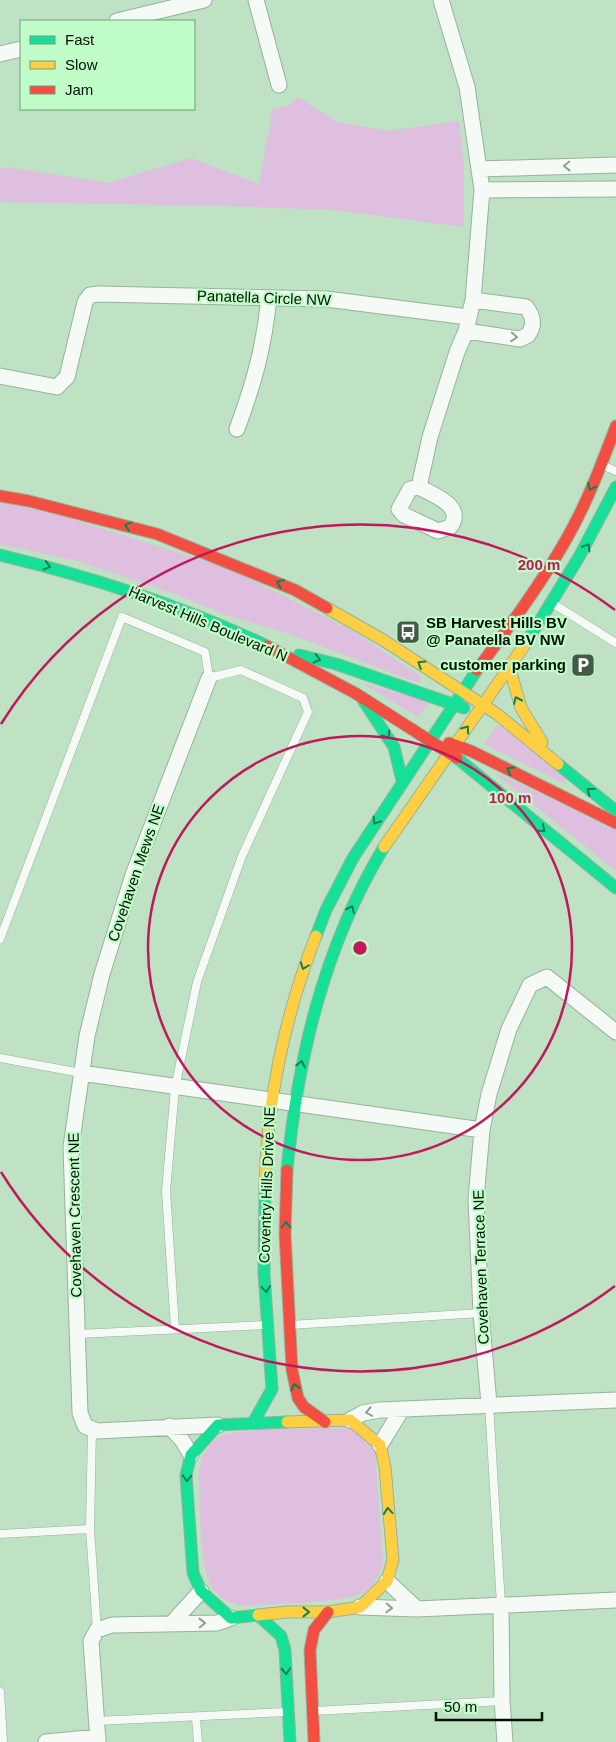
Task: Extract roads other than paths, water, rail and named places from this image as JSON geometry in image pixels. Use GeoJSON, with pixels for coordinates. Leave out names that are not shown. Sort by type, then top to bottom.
{"type":"FeatureCollection","features":[{"type":"Feature","properties":{"kind":"street"},"geometry":{"type":"LineString","coordinates":[[121,20],[204,0]]}},
{"type":"Feature","properties":{"kind":"street"},"geometry":{"type":"LineString","coordinates":[[256,0],[279,86]]}},
{"type":"Feature","properties":{"kind":"street"},"geometry":{"type":"LineString","coordinates":[[419,487],[430,437],[473,300],[482,190],[467,88],[440,0]]}},
{"type":"Feature","properties":{"kind":"street"},"geometry":{"type":"LineString","coordinates":[[0,54],[20,49]]}},
{"type":"Feature","properties":{"kind":"street"},"geometry":{"type":"LineString","coordinates":[[480,169],[616,165]]}},
{"type":"Feature","properties":{"kind":"street"},"geometry":{"type":"LineString","coordinates":[[482,190],[616,189]]}},
{"type":"Feature","properties":{"kind":"street","name":"Panatella Circle NW"},"geometry":{"type":"LineString","coordinates":[[0,376],[57,386],[67,377],[85,302],[90,295],[326,299],[467,324],[520,338],[528,335],[533,325],[532,315],[526,308],[473,300]]}},
{"type":"Feature","properties":{"kind":"street"},"geometry":{"type":"LineString","coordinates":[[237,429],[255,379],[265,336],[269,298]]}},
{"type":"Feature","properties":{"kind":"street","name":"Coventry Hills Drive NE"},"geometry":{"type":"LineString","coordinates":[[253,1423],[272,1389],[264,1264],[265,1177],[270,1100],[300,977],[326,910],[353,858],[402,780],[462,691],[538,586],[568,536],[601,465],[616,426]]}},
{"type":"Feature","properties":{"kind":"street","name":"Coventry Hills Drive NE"},"geometry":{"type":"LineString","coordinates":[[325,1422],[303,1407],[293,1388],[286,1275],[286,1177],[293,1104],[306,1041],[320,991],[349,913],[379,855],[510,669],[592,538],[616,487]]}},
{"type":"Feature","properties":{"kind":"street"},"geometry":{"type":"LineString","coordinates":[[0,496],[30,501],[157,534],[287,586],[383,640],[483,705],[616,812]]}},
{"type":"Feature","properties":{"kind":"street","name":"Harvest Hills Boulevard N"},"geometry":{"type":"LineString","coordinates":[[0,555],[68,572],[147,596],[270,647],[359,694],[429,740],[452,749],[616,888]]}},
{"type":"Feature","properties":{"kind":"street"},"geometry":{"type":"LineString","coordinates":[[270,647],[336,664],[470,710],[483,705]]}},
{"type":"Feature","properties":{"kind":"street"},"geometry":{"type":"LineString","coordinates":[[510,669],[512,686],[528,724],[563,770]]}},
{"type":"Feature","properties":{"kind":"street","name":"Covehaven Mews NE"},"geometry":{"type":"LineString","coordinates":[[81,1074],[87,1036],[102,974],[133,875],[209,678]]}},
{"type":"Feature","properties":{"kind":"street"},"geometry":{"type":"LineString","coordinates":[[359,694],[396,748],[402,768],[402,780]]}},
{"type":"Feature","properties":{"kind":"street"},"geometry":{"type":"LineString","coordinates":[[452,749],[616,823]]}},
{"type":"Feature","properties":{"kind":"street","name":"Covehaven Terrace NE"},"geometry":{"type":"LineString","coordinates":[[489,1404],[481,1313],[476,1199],[482,1130],[489,1094],[509,1029],[530,985],[547,977],[616,1032]]}},
{"type":"Feature","properties":{"kind":"street"},"geometry":{"type":"LineString","coordinates":[[81,1074],[482,1130]]}},
{"type":"Feature","properties":{"kind":"street","name":"Covehaven Crescent NE"},"geometry":{"type":"LineString","coordinates":[[81,1074],[71,1147],[72,1234],[78,1334],[80,1413],[85,1426],[92,1429]]}},
{"type":"Feature","properties":{"kind":"street"},"geometry":{"type":"LineString","coordinates":[[92,1429],[97,1431],[169,1426],[325,1422],[350,1420],[363,1413],[489,1404],[616,1400]]}},
{"type":"Feature","properties":{"kind":"street"},"geometry":{"type":"LineString","coordinates":[[380,1445],[396,1411]]}},
{"type":"Feature","properties":{"kind":"street"},"geometry":{"type":"LineString","coordinates":[[350,1420],[380,1445],[385,1467],[393,1560],[388,1581],[360,1607]]}},
{"type":"Feature","properties":{"kind":"street"},"geometry":{"type":"LineString","coordinates":[[218,1425],[191,1455],[186,1476],[193,1573],[200,1591],[231,1618]]}},
{"type":"Feature","properties":{"kind":"street"},"geometry":{"type":"LineString","coordinates":[[169,1426],[182,1440],[191,1455]]}},
{"type":"Feature","properties":{"kind":"street"},"geometry":{"type":"LineString","coordinates":[[388,1581],[417,1609]]}},
{"type":"Feature","properties":{"kind":"street"},"geometry":{"type":"LineString","coordinates":[[172,1623],[200,1591]]}},
{"type":"Feature","properties":{"kind":"street"},"geometry":{"type":"LineString","coordinates":[[46,1742],[98,1740],[91,1641],[97,1630],[112,1626],[217,1623],[231,1618],[287,1612],[328,1612],[360,1607],[417,1609],[616,1600]]}},
{"type":"Feature","properties":{"kind":"street"},"geometry":{"type":"LineString","coordinates":[[501,1605],[502,1701],[505,1742]]}},
{"type":"Feature","properties":{"kind":"street"},"geometry":{"type":"LineString","coordinates":[[314,1742],[310,1650],[314,1630],[328,1612]]}},
{"type":"Feature","properties":{"kind":"street"},"geometry":{"type":"LineString","coordinates":[[258,1616],[281,1636],[285,1650],[290,1742]]}},
{"type":"Feature","properties":{"kind":"lane"},"geometry":{"type":"LineString","coordinates":[[601,465],[616,471]]}},
{"type":"Feature","properties":{"kind":"lane"},"geometry":{"type":"LineString","coordinates":[[552,603],[616,643]]}},
{"type":"Feature","properties":{"kind":"lane"},"geometry":{"type":"LineString","coordinates":[[0,939],[122,617],[205,652],[209,678],[241,670],[303,698],[308,712],[236,874],[198,982],[175,1088],[166,1191],[174,1328]]}},
{"type":"Feature","properties":{"kind":"lane"},"geometry":{"type":"LineString","coordinates":[[0,1058],[81,1074]]}},
{"type":"Feature","properties":{"kind":"lane"},"geometry":{"type":"LineString","coordinates":[[290,1325],[481,1313]]}},
{"type":"Feature","properties":{"kind":"lane"},"geometry":{"type":"LineString","coordinates":[[78,1334],[269,1325]]}},
{"type":"Feature","properties":{"kind":"lane"},"geometry":{"type":"LineString","coordinates":[[489,1404],[501,1605]]}},
{"type":"Feature","properties":{"kind":"lane"},"geometry":{"type":"LineString","coordinates":[[92,1429],[90,1529],[97,1630]]}},
{"type":"Feature","properties":{"kind":"lane"},"geometry":{"type":"LineString","coordinates":[[0,1534],[90,1529]]}},
{"type":"Feature","properties":{"kind":"lane"},"geometry":{"type":"LineString","coordinates":[[0,1692],[3,1742]]}},
{"type":"Feature","properties":{"kind":"lane"},"geometry":{"type":"LineString","coordinates":[[312,1712],[502,1701]]}},
{"type":"Feature","properties":{"kind":"lane"},"geometry":{"type":"LineString","coordinates":[[96,1721],[196,1718],[288,1712]]}},
{"type":"Feature","properties":{"kind":"lane"},"geometry":{"type":"LineString","coordinates":[[196,1718],[198,1742]]}},
{"type":"Feature","properties":{"kind":"place","name":"SB Harvest Hills BV @ Panatella BV NW"},"geometry":{"type":"Point","coordinates":[408,632]}},
{"type":"Feature","properties":{"kind":"place","name":"customer parking"},"geometry":{"type":"Point","coordinates":[583,665]}}]}
